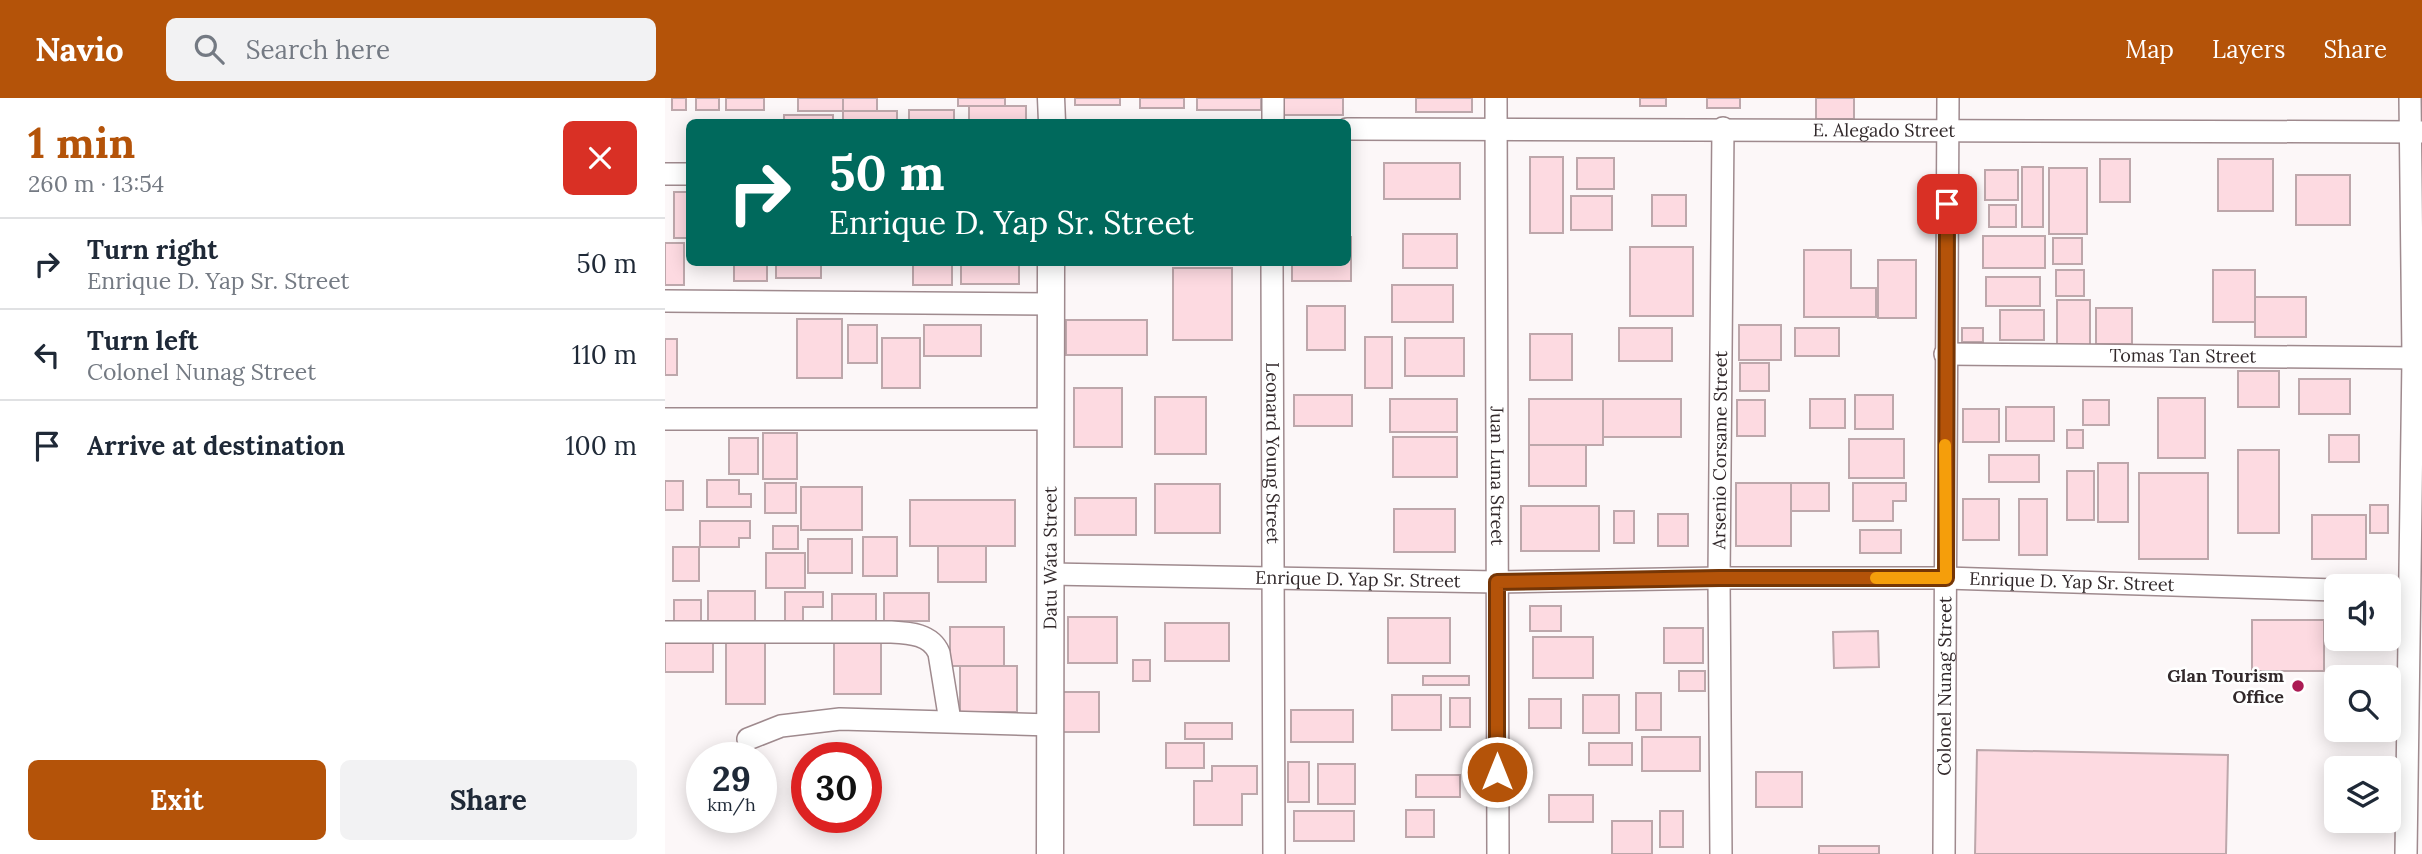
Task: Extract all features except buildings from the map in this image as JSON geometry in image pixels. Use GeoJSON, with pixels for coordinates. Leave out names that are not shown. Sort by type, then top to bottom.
{"type":"FeatureCollection","features":[{"type":"Feature","properties":{"kind":"street"},"geometry":{"type":"LineString","coordinates":[[1051,98],[1052,119]]}},
{"type":"Feature","properties":{"kind":"street"},"geometry":{"type":"LineString","coordinates":[[1273,98],[1273,119]]}},
{"type":"Feature","properties":{"kind":"street","name":"Juan Luna Street"},"geometry":{"type":"LineString","coordinates":[[1496,98],[1498,854]]}},
{"type":"Feature","properties":{"kind":"street","name":"Colonel Nunag Street"},"geometry":{"type":"LineString","coordinates":[[1944,854],[1948,98]]}},
{"type":"Feature","properties":{"kind":"street"},"geometry":{"type":"LineString","coordinates":[[2406,854],[2407,592],[2417,358],[2416,132],[2410,98]]}},
{"type":"Feature","properties":{"kind":"street","name":"Arsenio Corsame Street"},"geometry":{"type":"LineString","coordinates":[[1721,854],[1719,578],[1723,128]]}},
{"type":"Feature","properties":{"kind":"street","name":"E. Alegado Street"},"geometry":{"type":"LineString","coordinates":[[1351,129],[2416,132]]}},
{"type":"Feature","properties":{"kind":"street"},"geometry":{"type":"LineString","coordinates":[[665,174],[686,174]]}},
{"type":"Feature","properties":{"kind":"street","name":"Datu Wata Street"},"geometry":{"type":"LineString","coordinates":[[1050,854],[1051,266]]}},
{"type":"Feature","properties":{"kind":"street","name":"Leonard Young Street"},"geometry":{"type":"LineString","coordinates":[[1272,266],[1274,854]]}},
{"type":"Feature","properties":{"kind":"street"},"geometry":{"type":"LineString","coordinates":[[665,301],[1050,304]]}},
{"type":"Feature","properties":{"kind":"street","name":"Tomas Tan Street"},"geometry":{"type":"LineString","coordinates":[[1945,354],[2417,358]]}},
{"type":"Feature","properties":{"kind":"street"},"geometry":{"type":"LineString","coordinates":[[665,419],[1049,419]]}},
{"type":"Feature","properties":{"kind":"street","name":"Enrique D. Yap Sr. Street"},"geometry":{"type":"LineString","coordinates":[[1051,574],[1497,582],[1946,578],[2324,590]]}},
{"type":"Feature","properties":{"kind":"street"},"geometry":{"type":"LineString","coordinates":[[665,632],[891,632],[923,636],[935,644],[939,653],[950,721]]}},
{"type":"Feature","properties":{"kind":"street"},"geometry":{"type":"LineString","coordinates":[[748,738],[781,726],[839,719],[1051,725]]}},
{"type":"Feature","properties":{"kind":"slow traffic"},"geometry":{"type":"LineString","coordinates":[[1876,578],[1946,578],[1945,445]]}},
{"type":"Feature","properties":{"kind":"place","name":"Glan Tourism Office"},"geometry":{"type":"Point","coordinates":[2298,686]}},
{"type":"Feature","properties":{"kind":"route"},"geometry":{"type":"LineString","coordinates":[[1497,772],[1497,582],[1946,578],[1947,204]]}}]}
